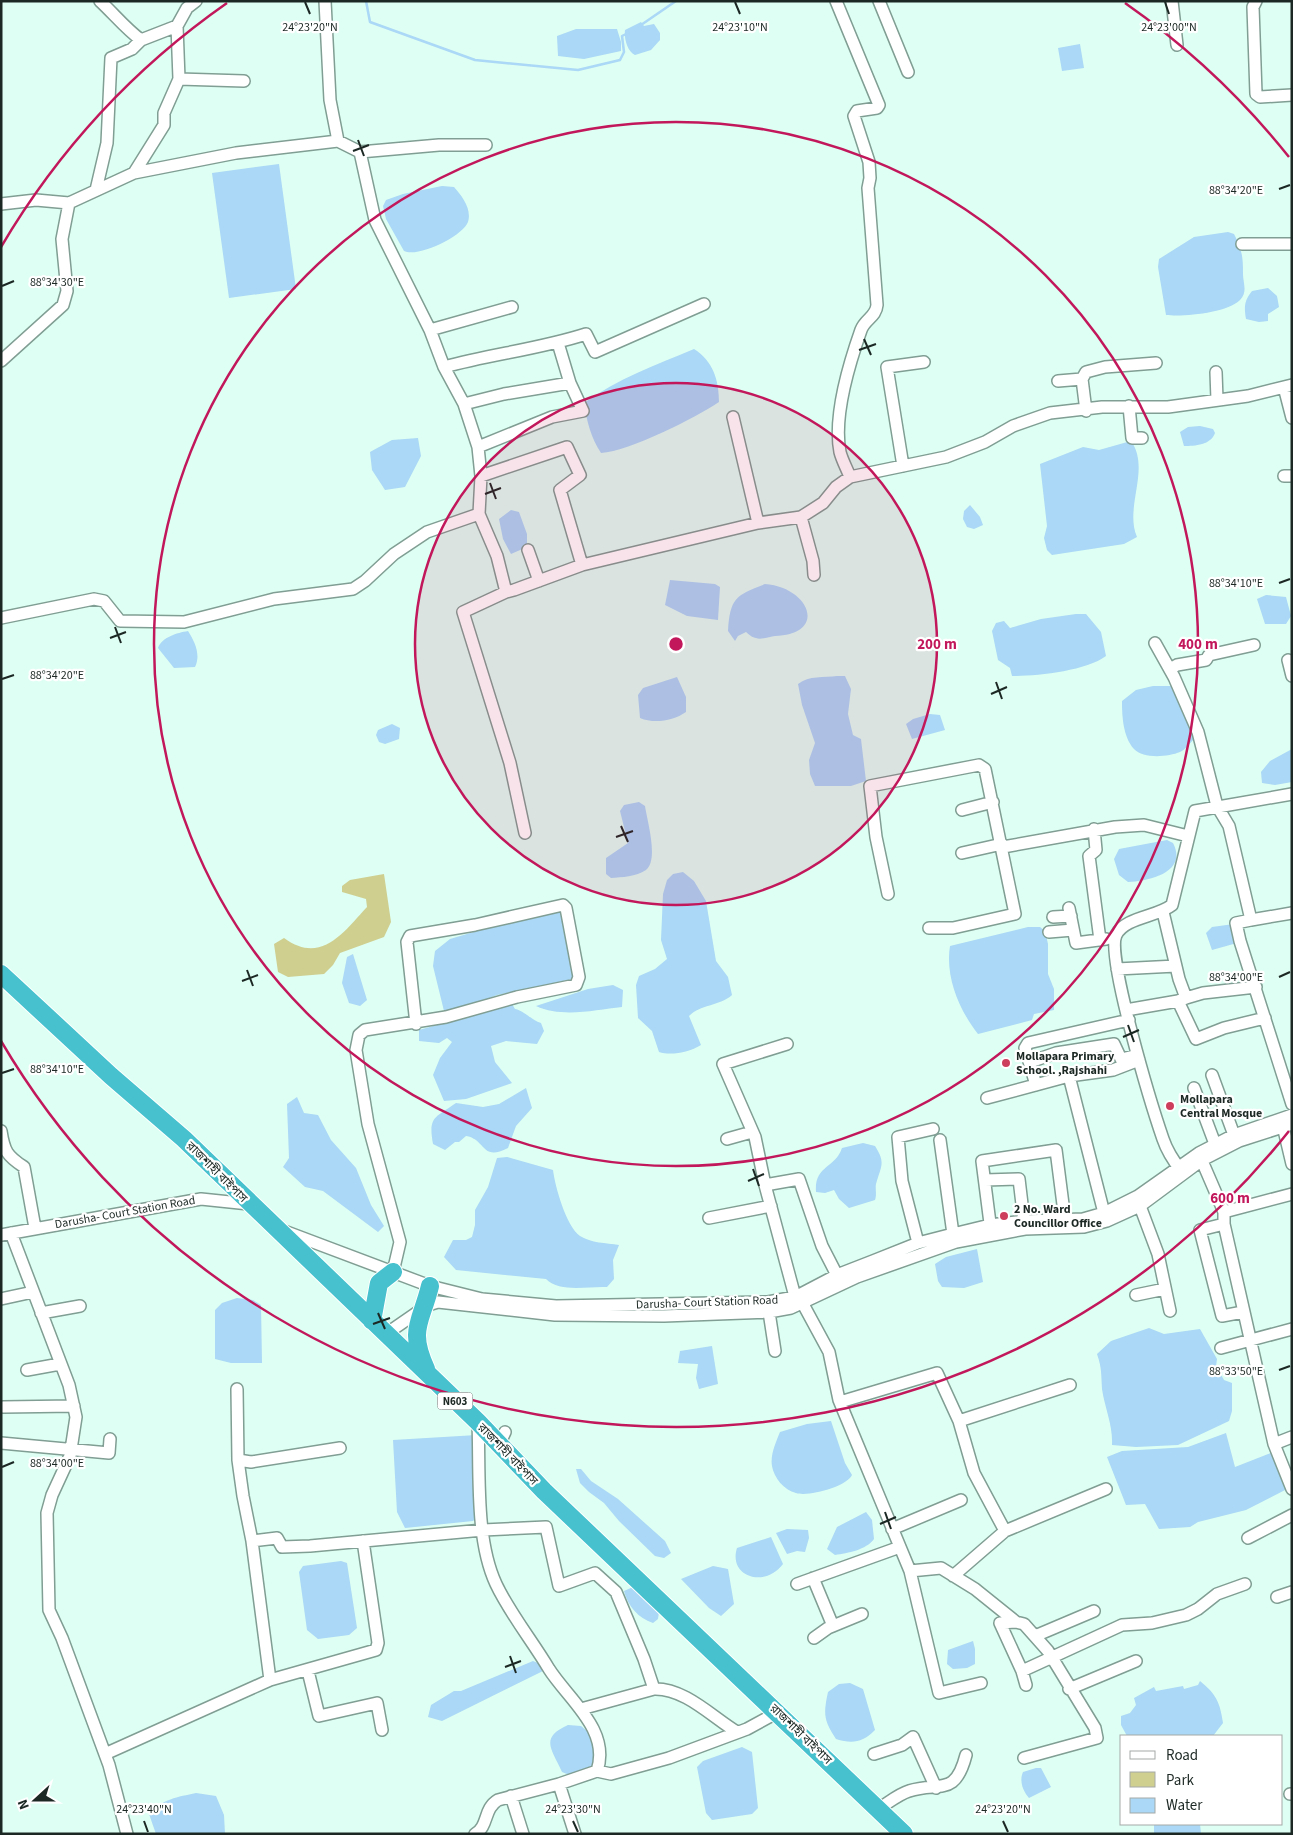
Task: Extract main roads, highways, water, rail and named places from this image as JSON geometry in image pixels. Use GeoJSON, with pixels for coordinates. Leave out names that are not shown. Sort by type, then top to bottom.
{"type":"FeatureCollection","features":[{"type":"Feature","properties":{"kind":"highway","name":"রাজশাহী বাইপাস"},"geometry":{"type":"LineString","coordinates":[[1,974],[111,1076],[184,1139],[430,1378],[478,1422],[502,1438],[544,1490],[904,1834]]}},
{"type":"Feature","properties":{"kind":"highway"},"geometry":{"type":"LineString","coordinates":[[372,1320],[379,1283],[393,1272]]}},
{"type":"Feature","properties":{"kind":"highway"},"geometry":{"type":"LineString","coordinates":[[430,1286],[417,1323],[418,1342],[422,1359],[430,1378]]}},
{"type":"Feature","properties":{"kind":"water"},"geometry":{"type":"Polygon","coordinates":[[[641,22],[644,26],[654,24],[660,33],[660,40],[651,50],[635,55],[630,51],[627,44],[625,30],[641,22]]]}},
{"type":"Feature","properties":{"kind":"water"},"geometry":{"type":"Polygon","coordinates":[[[576,29],[617,29],[621,42],[621,51],[584,59],[558,56],[557,36],[576,29]]]}},
{"type":"Feature","properties":{"kind":"water"},"geometry":{"type":"Polygon","coordinates":[[[1080,44],[1084,68],[1062,71],[1058,48],[1080,44]]]}},
{"type":"Feature","properties":{"kind":"water"},"geometry":{"type":"Polygon","coordinates":[[[279,164],[296,289],[229,298],[212,173],[279,164]]]}},
{"type":"Feature","properties":{"kind":"water"},"geometry":{"type":"Polygon","coordinates":[[[442,186],[454,187],[460,194],[469,212],[468,222],[458,233],[429,249],[411,252],[404,251],[386,219],[383,206],[386,200],[403,194],[442,186]]]}},
{"type":"Feature","properties":{"kind":"water"},"geometry":{"type":"Polygon","coordinates":[[[1228,232],[1234,234],[1242,253],[1244,294],[1240,300],[1216,311],[1194,315],[1166,315],[1158,267],[1159,259],[1194,237],[1228,232]]]}},
{"type":"Feature","properties":{"kind":"water"},"geometry":{"type":"Polygon","coordinates":[[[1268,288],[1277,296],[1279,307],[1268,314],[1268,321],[1259,322],[1246,319],[1245,304],[1249,295],[1252,291],[1268,288]]]}},
{"type":"Feature","properties":{"kind":"water"},"geometry":{"type":"Polygon","coordinates":[[[694,349],[706,359],[714,372],[718,386],[719,402],[679,425],[645,440],[601,453],[590,430],[584,403],[623,380],[694,349]]]}},
{"type":"Feature","properties":{"kind":"water"},"geometry":{"type":"Polygon","coordinates":[[[1200,426],[1213,429],[1215,433],[1213,437],[1202,444],[1184,446],[1180,432],[1188,427],[1200,426]]]}},
{"type":"Feature","properties":{"kind":"water"},"geometry":{"type":"Polygon","coordinates":[[[418,438],[421,456],[405,487],[385,490],[372,470],[370,452],[392,440],[418,438]]]}},
{"type":"Feature","properties":{"kind":"water"},"geometry":{"type":"Polygon","coordinates":[[[1131,441],[1139,464],[1133,513],[1137,537],[1124,544],[1052,555],[1047,550],[1044,538],[1047,526],[1040,464],[1083,447],[1099,450],[1131,441]]]}},
{"type":"Feature","properties":{"kind":"water"},"geometry":{"type":"Polygon","coordinates":[[[970,505],[980,517],[983,525],[974,529],[967,527],[963,519],[964,511],[970,505]]]}},
{"type":"Feature","properties":{"kind":"water"},"geometry":{"type":"Polygon","coordinates":[[[511,510],[519,512],[527,534],[527,547],[511,554],[503,539],[499,519],[511,510]]]}},
{"type":"Feature","properties":{"kind":"water"},"geometry":{"type":"Polygon","coordinates":[[[670,580],[715,584],[720,587],[718,620],[687,616],[665,605],[670,580]]]}},
{"type":"Feature","properties":{"kind":"water"},"geometry":{"type":"Polygon","coordinates":[[[765,584],[780,587],[793,593],[802,601],[807,610],[807,619],[802,627],[792,633],[760,639],[746,632],[738,636],[735,641],[728,631],[731,611],[736,599],[747,591],[765,584]]]}},
{"type":"Feature","properties":{"kind":"water"},"geometry":{"type":"Polygon","coordinates":[[[1266,595],[1286,597],[1291,616],[1286,624],[1265,624],[1257,599],[1266,595]]]}},
{"type":"Feature","properties":{"kind":"water"},"geometry":{"type":"Polygon","coordinates":[[[1086,614],[1101,632],[1106,656],[1074,669],[1022,676],[1012,676],[1010,668],[998,660],[992,631],[996,623],[1004,621],[1010,628],[1041,619],[1086,614]]]}},
{"type":"Feature","properties":{"kind":"water"},"geometry":{"type":"Polygon","coordinates":[[[188,631],[196,649],[197,662],[195,667],[174,668],[158,648],[166,638],[188,631]]]}},
{"type":"Feature","properties":{"kind":"water"},"geometry":{"type":"Polygon","coordinates":[[[845,676],[851,689],[848,714],[853,735],[861,739],[866,781],[851,786],[815,786],[810,774],[809,760],[815,743],[802,705],[798,684],[807,679],[845,676]]]}},
{"type":"Feature","properties":{"kind":"water"},"geometry":{"type":"Polygon","coordinates":[[[677,677],[686,697],[686,712],[675,718],[663,721],[651,721],[640,718],[638,695],[643,688],[677,677]]]}},
{"type":"Feature","properties":{"kind":"water"},"geometry":{"type":"Polygon","coordinates":[[[1153,686],[1172,686],[1194,735],[1194,739],[1180,752],[1163,756],[1149,756],[1134,749],[1127,739],[1122,701],[1136,690],[1153,686]]]}},
{"type":"Feature","properties":{"kind":"water"},"geometry":{"type":"Polygon","coordinates":[[[930,714],[940,715],[945,730],[912,739],[906,724],[913,719],[930,714]]]}},
{"type":"Feature","properties":{"kind":"water"},"geometry":{"type":"Polygon","coordinates":[[[392,724],[400,728],[399,739],[385,744],[379,742],[376,735],[378,730],[392,724]]]}},
{"type":"Feature","properties":{"kind":"water"},"geometry":{"type":"Polygon","coordinates":[[[1292,749],[1292,782],[1275,785],[1262,783],[1261,772],[1270,761],[1292,749]]]}},
{"type":"Feature","properties":{"kind":"water"},"geometry":{"type":"Polygon","coordinates":[[[639,802],[645,806],[650,830],[652,858],[650,865],[646,870],[638,874],[611,878],[606,874],[606,858],[628,843],[620,811],[624,805],[639,802]]]}},
{"type":"Feature","properties":{"kind":"water"},"geometry":{"type":"Polygon","coordinates":[[[1167,840],[1173,843],[1176,853],[1175,861],[1171,868],[1156,877],[1146,880],[1128,882],[1119,875],[1114,859],[1119,849],[1167,840]]]}},
{"type":"Feature","properties":{"kind":"water"},"geometry":{"type":"Polygon","coordinates":[[[683,872],[694,881],[706,901],[716,961],[728,977],[732,995],[727,999],[699,1009],[689,1016],[701,1045],[691,1050],[669,1054],[659,1052],[652,1031],[638,1018],[636,985],[639,976],[655,969],[667,959],[661,940],[663,894],[667,880],[673,874],[683,872]]]}},
{"type":"Feature","properties":{"kind":"water"},"geometry":{"type":"Polygon","coordinates":[[[562,911],[571,940],[573,979],[497,995],[448,1014],[444,1011],[433,966],[435,951],[450,939],[535,914],[562,911]]]}},
{"type":"Feature","properties":{"kind":"water"},"geometry":{"type":"Polygon","coordinates":[[[1234,924],[1237,943],[1212,950],[1206,933],[1212,927],[1234,924]]]}},
{"type":"Feature","properties":{"kind":"water"},"geometry":{"type":"Polygon","coordinates":[[[1028,927],[1040,927],[1045,931],[1048,944],[1048,974],[1054,989],[1054,1010],[1034,1014],[1032,1020],[978,1034],[959,1004],[955,992],[950,969],[950,946],[1028,927]]]}},
{"type":"Feature","properties":{"kind":"water"},"geometry":{"type":"Polygon","coordinates":[[[353,954],[367,1000],[360,1006],[349,1003],[342,983],[347,957],[353,954]]]}},
{"type":"Feature","properties":{"kind":"water"},"geometry":{"type":"Polygon","coordinates":[[[613,985],[623,990],[622,1007],[590,1011],[557,1012],[536,1006],[588,989],[613,985]]]}},
{"type":"Feature","properties":{"kind":"water"},"geometry":{"type":"Polygon","coordinates":[[[512,1004],[515,1009],[541,1023],[544,1031],[537,1044],[506,1041],[491,1046],[495,1062],[512,1083],[466,1099],[444,1101],[433,1075],[440,1058],[452,1042],[447,1038],[439,1043],[419,1041],[419,1030],[512,1004]]]}},
{"type":"Feature","properties":{"kind":"water"},"geometry":{"type":"Polygon","coordinates":[[[526,1088],[532,1108],[516,1126],[508,1148],[499,1152],[488,1151],[477,1141],[466,1136],[445,1150],[433,1144],[432,1128],[435,1119],[456,1103],[483,1107],[499,1104],[526,1088]]]}},
{"type":"Feature","properties":{"kind":"water"},"geometry":{"type":"Polygon","coordinates":[[[297,1097],[304,1113],[318,1115],[331,1140],[356,1168],[371,1205],[384,1226],[378,1232],[323,1191],[305,1187],[283,1167],[289,1158],[287,1104],[297,1097]]]}},
{"type":"Feature","properties":{"kind":"water"},"geometry":{"type":"Polygon","coordinates":[[[863,1143],[875,1146],[881,1161],[875,1200],[849,1208],[839,1199],[834,1190],[825,1193],[816,1192],[818,1177],[835,1160],[842,1148],[863,1143]]]}},
{"type":"Feature","properties":{"kind":"water"},"geometry":{"type":"Polygon","coordinates":[[[507,1157],[553,1170],[562,1205],[575,1231],[580,1236],[589,1240],[619,1245],[613,1260],[614,1279],[607,1287],[566,1287],[559,1286],[546,1279],[456,1270],[444,1257],[453,1240],[466,1240],[472,1237],[475,1225],[475,1210],[488,1187],[497,1158],[507,1157]]]}},
{"type":"Feature","properties":{"kind":"water"},"geometry":{"type":"Polygon","coordinates":[[[977,1249],[983,1282],[964,1288],[942,1287],[938,1281],[935,1264],[946,1257],[977,1249]]]}},
{"type":"Feature","properties":{"kind":"water"},"geometry":{"type":"Polygon","coordinates":[[[237,1298],[253,1300],[261,1305],[262,1363],[231,1363],[215,1359],[215,1310],[222,1303],[237,1298]]]}},
{"type":"Feature","properties":{"kind":"water"},"geometry":{"type":"Polygon","coordinates":[[[1149,1328],[1164,1334],[1200,1329],[1217,1359],[1216,1366],[1224,1380],[1232,1383],[1232,1411],[1229,1421],[1178,1445],[1136,1447],[1112,1445],[1102,1389],[1101,1368],[1097,1354],[1111,1341],[1149,1328]]]}},
{"type":"Feature","properties":{"kind":"water"},"geometry":{"type":"Polygon","coordinates":[[[712,1346],[718,1384],[699,1389],[696,1378],[698,1364],[678,1363],[680,1351],[712,1346]]]}},
{"type":"Feature","properties":{"kind":"water"},"geometry":{"type":"Polygon","coordinates":[[[831,1421],[845,1463],[852,1475],[835,1487],[809,1494],[796,1493],[787,1489],[777,1479],[772,1466],[775,1444],[780,1432],[807,1424],[831,1421]]]}},
{"type":"Feature","properties":{"kind":"water"},"geometry":{"type":"Polygon","coordinates":[[[1226,1433],[1235,1467],[1273,1452],[1287,1489],[1246,1510],[1198,1522],[1190,1527],[1159,1529],[1145,1504],[1126,1505],[1107,1457],[1122,1451],[1188,1447],[1226,1433]]]}},
{"type":"Feature","properties":{"kind":"water"},"geometry":{"type":"Polygon","coordinates":[[[477,1435],[481,1514],[473,1521],[405,1528],[397,1512],[393,1440],[477,1435]]]}},
{"type":"Feature","properties":{"kind":"water"},"geometry":{"type":"Polygon","coordinates":[[[576,1469],[581,1469],[591,1481],[618,1499],[665,1541],[671,1553],[664,1558],[655,1556],[619,1521],[604,1503],[580,1483],[576,1469]]]}},
{"type":"Feature","properties":{"kind":"water"},"geometry":{"type":"Polygon","coordinates":[[[866,1512],[872,1520],[874,1539],[871,1543],[856,1550],[835,1555],[827,1549],[837,1527],[866,1512]]]}},
{"type":"Feature","properties":{"kind":"water"},"geometry":{"type":"Polygon","coordinates":[[[787,1529],[808,1530],[809,1538],[805,1552],[797,1551],[787,1554],[776,1533],[787,1529]]]}},
{"type":"Feature","properties":{"kind":"water"},"geometry":{"type":"Polygon","coordinates":[[[771,1537],[783,1564],[775,1572],[767,1576],[750,1576],[743,1572],[738,1566],[736,1558],[737,1548],[771,1537]]]}},
{"type":"Feature","properties":{"kind":"water"},"geometry":{"type":"Polygon","coordinates":[[[341,1561],[347,1563],[357,1628],[349,1635],[318,1639],[307,1630],[299,1572],[303,1566],[341,1561]]]}},
{"type":"Feature","properties":{"kind":"water"},"geometry":{"type":"Polygon","coordinates":[[[713,1566],[728,1569],[734,1604],[721,1616],[709,1608],[681,1579],[713,1566]]]}},
{"type":"Feature","properties":{"kind":"water"},"geometry":{"type":"Polygon","coordinates":[[[633,1587],[659,1612],[658,1619],[653,1623],[638,1615],[628,1602],[624,1591],[633,1587]]]}},
{"type":"Feature","properties":{"kind":"water"},"geometry":{"type":"Polygon","coordinates":[[[973,1641],[975,1664],[967,1668],[953,1669],[947,1664],[948,1650],[973,1641]]]}},
{"type":"Feature","properties":{"kind":"water"},"geometry":{"type":"Polygon","coordinates":[[[533,1661],[540,1664],[543,1671],[442,1721],[428,1717],[431,1705],[454,1691],[461,1691],[533,1661]]]}},
{"type":"Feature","properties":{"kind":"water"},"geometry":{"type":"Polygon","coordinates":[[[1200,1681],[1214,1694],[1220,1709],[1223,1723],[1214,1735],[1126,1735],[1121,1725],[1121,1716],[1130,1713],[1136,1705],[1134,1698],[1154,1687],[1156,1691],[1183,1686],[1184,1689],[1198,1685],[1200,1681]]]}},
{"type":"Feature","properties":{"kind":"water"},"geometry":{"type":"Polygon","coordinates":[[[850,1683],[863,1689],[875,1730],[866,1738],[847,1742],[836,1739],[827,1722],[825,1706],[828,1692],[839,1684],[850,1683]]]}},
{"type":"Feature","properties":{"kind":"water"},"geometry":{"type":"Polygon","coordinates":[[[568,1725],[581,1726],[593,1736],[596,1763],[586,1771],[572,1776],[562,1772],[550,1745],[553,1735],[568,1725]]]}},
{"type":"Feature","properties":{"kind":"water"},"geometry":{"type":"Polygon","coordinates":[[[742,1747],[752,1752],[758,1808],[752,1814],[712,1820],[706,1813],[697,1767],[703,1761],[742,1747]]]}},
{"type":"Feature","properties":{"kind":"water"},"geometry":{"type":"Polygon","coordinates":[[[1041,1768],[1051,1787],[1029,1798],[1022,1786],[1021,1779],[1023,1772],[1041,1768]]]}},
{"type":"Feature","properties":{"kind":"water"},"geometry":{"type":"Polygon","coordinates":[[[196,1793],[216,1796],[224,1815],[225,1834],[156,1834],[149,1814],[165,1802],[196,1793]]]}},
{"type":"Feature","properties":{"kind":"water"},"geometry":{"type":"Polygon","coordinates":[[[1154,1825],[1200,1825],[1201,1834],[1154,1834],[1154,1825]]]}},
{"type":"Feature","properties":{"kind":"waterway"},"geometry":{"type":"LineString","coordinates":[[366,1],[370,22],[475,60],[578,70],[620,60],[624,52],[622,36],[628,33]]}},
{"type":"Feature","properties":{"kind":"waterway"},"geometry":{"type":"LineString","coordinates":[[641,25],[676,1]]}},
{"type":"Feature","properties":{"kind":"place","name":"Mollapara Primary School. ,Rajshahi"},"geometry":{"type":"Point","coordinates":[1006,1063]}},
{"type":"Feature","properties":{"kind":"place","name":"Mollapara Central Mosque"},"geometry":{"type":"Point","coordinates":[1170,1106]}},
{"type":"Feature","properties":{"kind":"place","name":"2 No. Ward Councillor Office"},"geometry":{"type":"Point","coordinates":[1004,1216]}}]}
